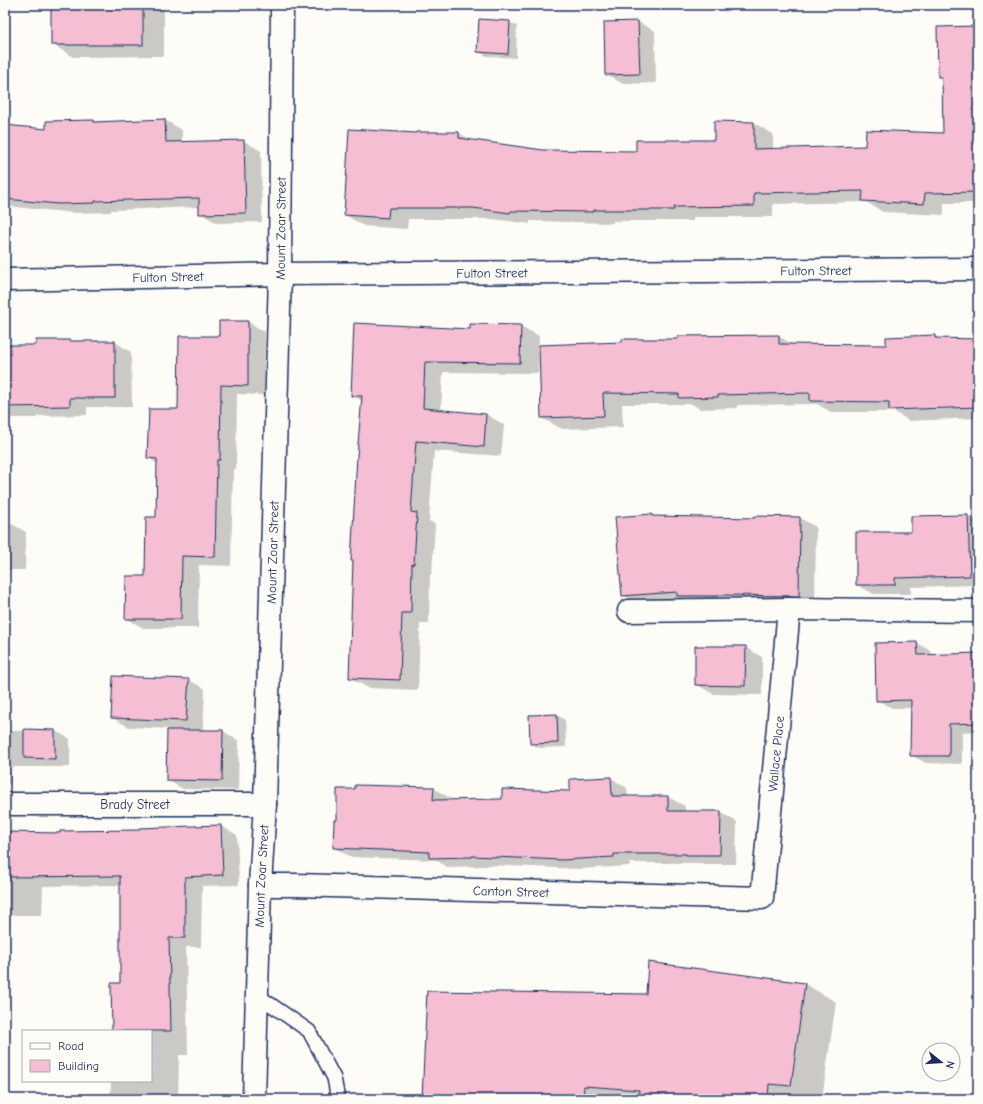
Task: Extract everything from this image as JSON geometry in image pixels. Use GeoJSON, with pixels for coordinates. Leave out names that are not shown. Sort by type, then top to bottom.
{"type":"FeatureCollection","features":[{"type":"Feature","properties":{"kind":"street","name":"Mount Zoar Street"},"geometry":{"type":"LineString","coordinates":[[254,1099],[260,885],[265,804],[280,274],[282,5]]}},
{"type":"Feature","properties":{"kind":"street","name":"Fulton Street"},"geometry":{"type":"LineString","coordinates":[[5,280],[280,274],[978,269]]}},
{"type":"Feature","properties":{"kind":"street"},"geometry":{"type":"LineString","coordinates":[[629,611],[789,609],[978,611]]}},
{"type":"Feature","properties":{"kind":"street","name":"Wallace Place"},"geometry":{"type":"LineString","coordinates":[[762,898],[789,609]]}},
{"type":"Feature","properties":{"kind":"street","name":"Brady Street"},"geometry":{"type":"LineString","coordinates":[[5,804],[265,804]]}},
{"type":"Feature","properties":{"kind":"street","name":"Canton Street"},"geometry":{"type":"LineString","coordinates":[[260,885],[762,898]]}},
{"type":"Feature","properties":{"kind":"lane"},"geometry":{"type":"LineString","coordinates":[[257,995],[309,1031],[334,1078],[338,1099]]}},
{"type":"Feature","properties":{"kind":"building"},"geometry":{"type":"Polygon","coordinates":[[[51,5],[143,5],[143,45],[51,45],[51,5]]]}},
{"type":"Feature","properties":{"kind":"building"},"geometry":{"type":"Polygon","coordinates":[[[479,19],[510,21],[508,54],[477,52],[479,19]]]}},
{"type":"Feature","properties":{"kind":"building"},"geometry":{"type":"Polygon","coordinates":[[[638,21],[640,74],[605,75],[604,22],[638,21]]]}},
{"type":"Feature","properties":{"kind":"building"},"geometry":{"type":"Polygon","coordinates":[[[978,26],[978,192],[925,193],[924,204],[862,201],[863,191],[754,193],[754,206],[674,207],[674,210],[594,210],[594,212],[511,211],[510,213],[473,208],[389,208],[388,218],[344,215],[349,129],[416,133],[459,132],[459,138],[543,150],[636,151],[636,140],[714,140],[714,121],[754,122],[754,149],[865,146],[866,130],[943,133],[942,77],[938,77],[937,27],[978,26]]]}},
{"type":"Feature","properties":{"kind":"building"},"geometry":{"type":"Polygon","coordinates":[[[165,119],[166,142],[244,140],[246,213],[199,214],[199,198],[95,201],[95,203],[58,204],[5,199],[5,125],[46,129],[46,121],[94,120],[94,122],[165,119]]]}},
{"type":"Feature","properties":{"kind":"building"},"geometry":{"type":"Polygon","coordinates":[[[219,321],[248,321],[248,386],[221,385],[220,460],[217,460],[215,557],[182,556],[181,619],[125,619],[126,576],[145,576],[146,517],[156,517],[157,459],[147,458],[149,409],[178,409],[179,336],[219,336],[219,321]]]}},
{"type":"Feature","properties":{"kind":"building"},"geometry":{"type":"Polygon","coordinates":[[[354,323],[470,329],[470,324],[521,325],[520,363],[425,362],[423,408],[486,414],[484,447],[416,441],[411,512],[417,513],[414,564],[412,564],[411,613],[402,613],[400,680],[349,678],[353,561],[351,561],[362,396],[351,396],[354,323]]]}},
{"type":"Feature","properties":{"kind":"building"},"geometry":{"type":"Polygon","coordinates":[[[779,335],[779,344],[886,345],[886,337],[935,335],[935,338],[978,339],[978,407],[889,410],[889,402],[810,401],[810,393],[718,395],[718,397],[679,398],[679,394],[603,393],[604,416],[541,418],[539,345],[622,342],[622,339],[678,339],[678,336],[779,335]]]}},
{"type":"Feature","properties":{"kind":"building"},"geometry":{"type":"Polygon","coordinates":[[[36,340],[115,341],[115,398],[70,398],[70,406],[5,407],[5,345],[36,345],[36,340]]]}},
{"type":"Feature","properties":{"kind":"building"},"geometry":{"type":"Polygon","coordinates":[[[652,514],[652,516],[755,518],[755,516],[800,517],[799,596],[677,596],[677,592],[622,596],[615,517],[652,514]]]}},
{"type":"Feature","properties":{"kind":"building"},"geometry":{"type":"Polygon","coordinates":[[[968,515],[970,576],[895,578],[895,585],[856,585],[856,532],[911,532],[911,516],[968,515]]]}},
{"type":"Feature","properties":{"kind":"building"},"geometry":{"type":"Polygon","coordinates":[[[917,642],[918,655],[978,653],[978,723],[949,724],[949,756],[910,756],[911,700],[876,701],[875,643],[917,642]]]}},
{"type":"Feature","properties":{"kind":"building"},"geometry":{"type":"Polygon","coordinates":[[[695,646],[746,646],[745,686],[695,685],[695,646]]]}},
{"type":"Feature","properties":{"kind":"building"},"geometry":{"type":"Polygon","coordinates":[[[113,676],[189,679],[186,721],[111,718],[113,676]]]}},
{"type":"Feature","properties":{"kind":"building"},"geometry":{"type":"Polygon","coordinates":[[[557,714],[558,743],[530,744],[529,715],[557,714]]]}},
{"type":"Feature","properties":{"kind":"building"},"geometry":{"type":"Polygon","coordinates":[[[24,729],[55,730],[55,759],[24,758],[24,729]]]}},
{"type":"Feature","properties":{"kind":"building"},"geometry":{"type":"Polygon","coordinates":[[[167,730],[223,730],[222,781],[166,780],[167,730]]]}},
{"type":"Feature","properties":{"kind":"building"},"geometry":{"type":"Polygon","coordinates":[[[611,777],[612,796],[668,796],[668,811],[721,811],[720,855],[614,854],[614,857],[562,860],[472,856],[429,858],[429,852],[333,848],[334,820],[337,820],[337,789],[355,789],[355,785],[434,787],[433,800],[502,799],[502,789],[570,791],[570,779],[611,777]]]}},
{"type":"Feature","properties":{"kind":"building"},"geometry":{"type":"Polygon","coordinates":[[[221,825],[223,875],[185,877],[185,938],[169,938],[171,1031],[112,1030],[111,983],[120,983],[120,876],[5,877],[5,832],[60,833],[60,831],[139,830],[139,828],[221,825]]]}},
{"type":"Feature","properties":{"kind":"building"},"geometry":{"type":"Polygon","coordinates":[[[648,962],[805,983],[791,1086],[769,1084],[768,1099],[638,1099],[639,1090],[584,1086],[583,1099],[422,1099],[427,991],[646,994],[648,962]]]}}]}
